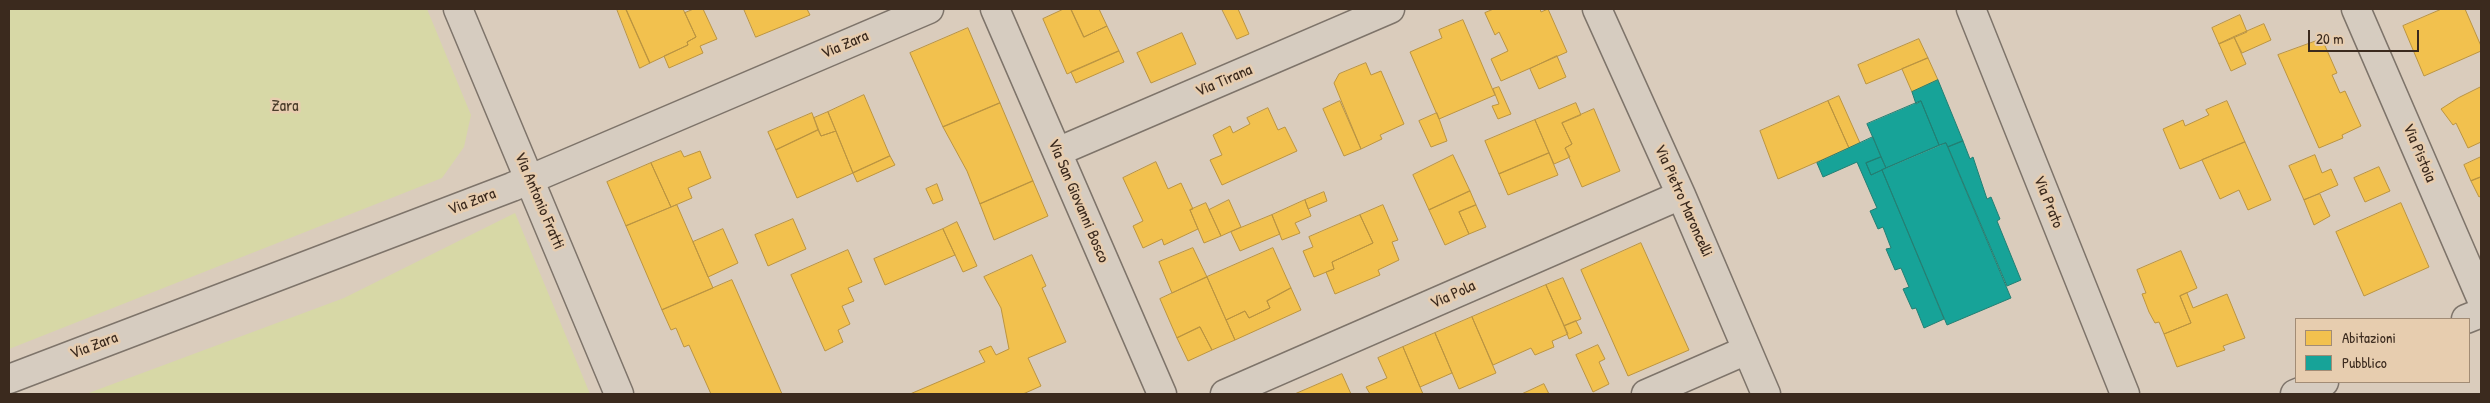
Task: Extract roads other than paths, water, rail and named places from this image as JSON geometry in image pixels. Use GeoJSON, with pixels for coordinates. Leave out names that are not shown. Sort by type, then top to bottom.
{"type":"FeatureCollection","features":[{"type":"Feature","properties":{"kind":"street","name":"Via Antonio Fratti"},"geometry":{"type":"LineString","coordinates":[[458,9],[619,394]]}},
{"type":"Feature","properties":{"kind":"street","name":"Via Zara"},"geometry":{"type":"LineString","coordinates":[[9,379],[530,180],[929,9]]}},
{"type":"Feature","properties":{"kind":"street","name":"Via San Giovanni Bosco"},"geometry":{"type":"LineString","coordinates":[[995,9],[1162,394]]}},
{"type":"Feature","properties":{"kind":"street","name":"Via Tirana"},"geometry":{"type":"LineString","coordinates":[[1057,152],[1390,9]]}},
{"type":"Feature","properties":{"kind":"street","name":"Via Pietro Maroncelli"},"geometry":{"type":"LineString","coordinates":[[1597,9],[1681,196],[1766,394]]}},
{"type":"Feature","properties":{"kind":"street","name":"Via Prato"},"geometry":{"type":"LineString","coordinates":[[1971,9],[2125,394]]}},
{"type":"Feature","properties":{"kind":"street","name":"Via Pistoia"},"geometry":{"type":"LineString","coordinates":[[2356,9],[2481,298]]}},
{"type":"Feature","properties":{"kind":"street","name":"Via Pola"},"geometry":{"type":"LineString","coordinates":[[1225,394],[1681,196]]}},
{"type":"Feature","properties":{"kind":"street"},"geometry":{"type":"LineString","coordinates":[[2468,318],[2481,313]]}},
{"type":"Feature","properties":{"kind":"street"},"geometry":{"type":"LineString","coordinates":[[1646,394],[1747,350]]}},
{"type":"Feature","properties":{"kind":"street"},"geometry":{"type":"LineString","coordinates":[[2295,394],[2322,383]]}},
{"type":"Feature","properties":{"kind":"park label","name":"Zara"},"geometry":{"type":"Point","coordinates":[285,107]}}]}
